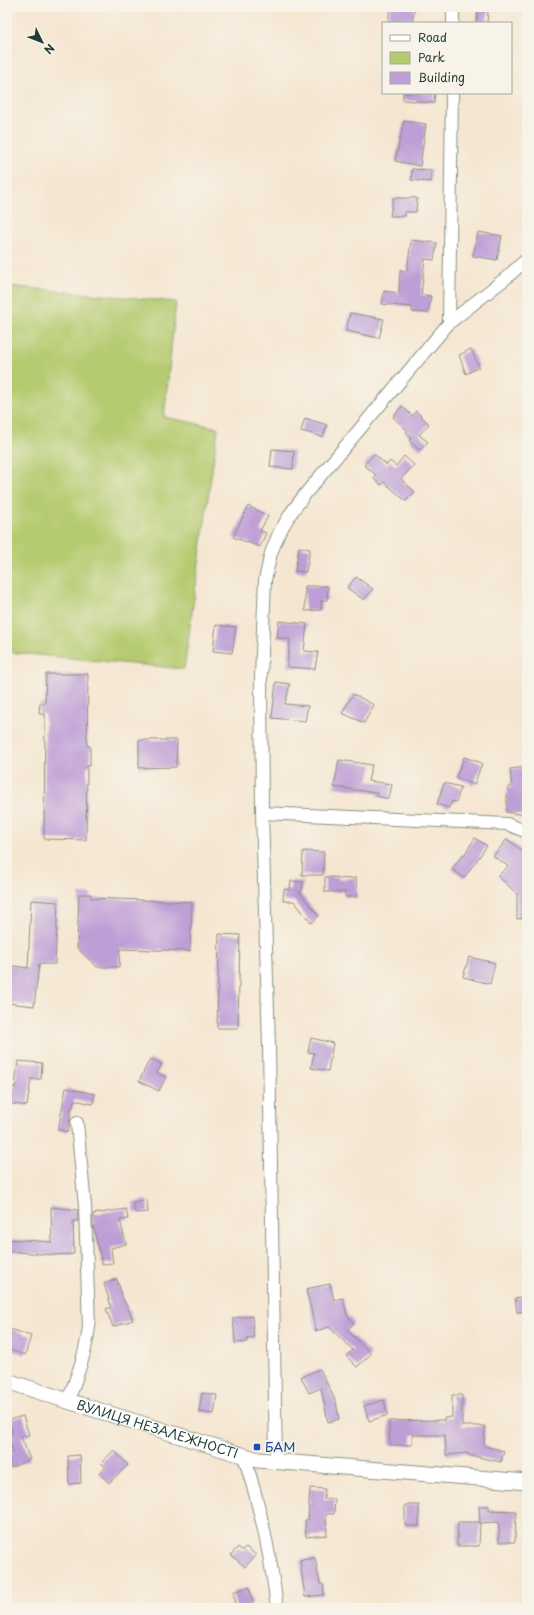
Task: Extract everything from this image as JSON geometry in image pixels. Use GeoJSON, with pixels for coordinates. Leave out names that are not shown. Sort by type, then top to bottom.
{"type":"FeatureCollection","features":[{"type":"Feature","properties":{"kind":"street"},"geometry":{"type":"LineString","coordinates":[[453,7],[453,22]]}},
{"type":"Feature","properties":{"kind":"street"},"geometry":{"type":"LineString","coordinates":[[449,323],[452,94]]}},
{"type":"Feature","properties":{"kind":"street"},"geometry":{"type":"LineString","coordinates":[[276,1462],[269,1053],[262,813],[261,677],[265,580],[271,553],[279,532],[291,513],[449,323],[506,278],[527,259]]}},
{"type":"Feature","properties":{"kind":"street"},"geometry":{"type":"LineString","coordinates":[[262,813],[508,824],[527,832]]}},
{"type":"Feature","properties":{"kind":"street"},"geometry":{"type":"LineString","coordinates":[[68,1401],[82,1363],[87,1345],[89,1327],[85,1206],[77,1123]]}},
{"type":"Feature","properties":{"kind":"street","name":"ВУЛИЦЯ НЕЗАЛЕЖНОСТІ"},"geometry":{"type":"LineString","coordinates":[[7,1381],[244,1456],[276,1462],[527,1482]]}},
{"type":"Feature","properties":{"kind":"street"},"geometry":{"type":"LineString","coordinates":[[244,1456],[266,1535],[277,1608]]}},
{"type":"Feature","properties":{"kind":"green space"},"geometry":{"type":"Polygon","coordinates":[[[7,286],[176,302],[164,417],[218,428],[184,669],[7,652],[7,286]]]}},
{"type":"Feature","properties":{"kind":"building"},"geometry":{"type":"Polygon","coordinates":[[[390,7],[415,7],[412,22],[388,22],[390,7]]]}},
{"type":"Feature","properties":{"kind":"building"},"geometry":{"type":"Polygon","coordinates":[[[478,10],[488,11],[487,22],[476,22],[478,10]]]}},
{"type":"Feature","properties":{"kind":"building"},"geometry":{"type":"Polygon","coordinates":[[[403,94],[435,94],[434,103],[403,100],[403,94]]]}},
{"type":"Feature","properties":{"kind":"building"},"geometry":{"type":"Polygon","coordinates":[[[404,121],[426,124],[420,166],[395,161],[404,121]]]}},
{"type":"Feature","properties":{"kind":"building"},"geometry":{"type":"Polygon","coordinates":[[[412,169],[431,170],[431,182],[411,180],[412,169]]]}},
{"type":"Feature","properties":{"kind":"building"},"geometry":{"type":"Polygon","coordinates":[[[393,198],[417,198],[416,212],[405,212],[405,216],[390,216],[393,198]]]}},
{"type":"Feature","properties":{"kind":"building"},"geometry":{"type":"Polygon","coordinates":[[[478,232],[502,236],[497,260],[473,256],[478,232]]]}},
{"type":"Feature","properties":{"kind":"building"},"geometry":{"type":"Polygon","coordinates":[[[411,240],[437,243],[434,260],[425,259],[421,295],[431,296],[428,313],[412,312],[412,307],[382,304],[384,291],[399,293],[400,270],[407,271],[411,240]]]}},
{"type":"Feature","properties":{"kind":"building"},"geometry":{"type":"Polygon","coordinates":[[[350,313],[384,319],[379,338],[346,331],[350,313]]]}},
{"type":"Feature","properties":{"kind":"building"},"geometry":{"type":"Polygon","coordinates":[[[471,349],[479,367],[466,374],[459,355],[471,349]]]}},
{"type":"Feature","properties":{"kind":"building"},"geometry":{"type":"Polygon","coordinates":[[[402,406],[412,416],[416,411],[429,424],[419,435],[428,442],[420,450],[409,441],[411,438],[406,433],[408,431],[393,417],[402,406]]]}},
{"type":"Feature","properties":{"kind":"building"},"geometry":{"type":"Polygon","coordinates":[[[305,418],[327,425],[323,437],[301,431],[305,418]]]}},
{"type":"Feature","properties":{"kind":"building"},"geometry":{"type":"Polygon","coordinates":[[[272,449],[294,451],[293,469],[270,467],[272,449]]]}},
{"type":"Feature","properties":{"kind":"building"},"geometry":{"type":"Polygon","coordinates":[[[374,454],[387,465],[390,461],[396,466],[404,456],[414,465],[401,479],[415,492],[406,501],[384,482],[381,485],[374,479],[376,475],[364,465],[374,454]]]}},
{"type":"Feature","properties":{"kind":"building"},"geometry":{"type":"Polygon","coordinates":[[[248,506],[268,516],[260,531],[266,533],[260,547],[233,537],[248,506]]]}},
{"type":"Feature","properties":{"kind":"building"},"geometry":{"type":"Polygon","coordinates":[[[299,547],[310,549],[306,572],[295,571],[299,547]]]}},
{"type":"Feature","properties":{"kind":"building"},"geometry":{"type":"Polygon","coordinates":[[[356,577],[373,589],[364,600],[347,588],[356,577]]]}},
{"type":"Feature","properties":{"kind":"building"},"geometry":{"type":"Polygon","coordinates":[[[305,586],[328,586],[327,600],[321,601],[321,610],[305,611],[305,586]]]}},
{"type":"Feature","properties":{"kind":"building"},"geometry":{"type":"Polygon","coordinates":[[[279,621],[307,624],[304,651],[318,652],[315,669],[287,667],[290,639],[277,638],[279,621]]]}},
{"type":"Feature","properties":{"kind":"building"},"geometry":{"type":"Polygon","coordinates":[[[216,625],[236,627],[232,653],[213,651],[216,625]]]}},
{"type":"Feature","properties":{"kind":"building"},"geometry":{"type":"Polygon","coordinates":[[[46,674],[88,674],[87,746],[90,746],[90,766],[87,766],[86,840],[44,839],[45,714],[39,714],[40,703],[45,703],[46,674]]]}},
{"type":"Feature","properties":{"kind":"building"},"geometry":{"type":"Polygon","coordinates":[[[276,682],[290,684],[285,704],[308,706],[305,721],[272,718],[276,682]]]}},
{"type":"Feature","properties":{"kind":"building"},"geometry":{"type":"Polygon","coordinates":[[[353,694],[374,705],[364,723],[342,713],[353,694]]]}},
{"type":"Feature","properties":{"kind":"building"},"geometry":{"type":"Polygon","coordinates":[[[139,740],[177,740],[176,767],[139,768],[139,740]]]}},
{"type":"Feature","properties":{"kind":"building"},"geometry":{"type":"Polygon","coordinates":[[[464,757],[482,763],[474,785],[456,777],[464,757]]]}},
{"type":"Feature","properties":{"kind":"building"},"geometry":{"type":"Polygon","coordinates":[[[339,760],[372,765],[368,781],[392,784],[389,799],[376,796],[377,793],[334,787],[339,760]]]}},
{"type":"Feature","properties":{"kind":"building"},"geometry":{"type":"Polygon","coordinates":[[[527,767],[527,808],[525,808],[525,815],[506,812],[508,787],[512,787],[510,769],[527,767]]]}},
{"type":"Feature","properties":{"kind":"building"},"geometry":{"type":"Polygon","coordinates":[[[444,783],[461,787],[456,802],[452,801],[449,808],[437,804],[444,783]]]}},
{"type":"Feature","properties":{"kind":"building"},"geometry":{"type":"Polygon","coordinates":[[[475,838],[487,846],[464,878],[452,869],[463,854],[464,855],[475,838]]]}},
{"type":"Feature","properties":{"kind":"building"},"geometry":{"type":"Polygon","coordinates":[[[507,839],[527,854],[527,918],[517,919],[517,894],[498,876],[508,866],[493,856],[507,839]]]}},
{"type":"Feature","properties":{"kind":"building"},"geometry":{"type":"Polygon","coordinates":[[[303,851],[324,852],[323,875],[302,875],[303,851]]]}},
{"type":"Feature","properties":{"kind":"building"},"geometry":{"type":"Polygon","coordinates":[[[325,877],[338,877],[338,879],[356,878],[357,897],[345,897],[345,892],[325,892],[325,877]]]}},
{"type":"Feature","properties":{"kind":"building"},"geometry":{"type":"Polygon","coordinates":[[[291,881],[303,882],[302,892],[299,892],[319,916],[311,923],[294,901],[283,901],[284,889],[290,890],[291,881]]]}},
{"type":"Feature","properties":{"kind":"building"},"geometry":{"type":"Polygon","coordinates":[[[79,894],[91,894],[91,898],[192,902],[190,951],[120,949],[119,967],[97,967],[77,948],[79,894]]]}},
{"type":"Feature","properties":{"kind":"building"},"geometry":{"type":"Polygon","coordinates":[[[31,900],[58,902],[55,964],[39,964],[34,1006],[7,1003],[7,965],[28,968],[31,900]]]}},
{"type":"Feature","properties":{"kind":"building"},"geometry":{"type":"Polygon","coordinates":[[[219,934],[240,935],[238,1028],[217,1028],[219,934]]]}},
{"type":"Feature","properties":{"kind":"building"},"geometry":{"type":"Polygon","coordinates":[[[469,957],[495,963],[490,984],[463,977],[469,957]]]}},
{"type":"Feature","properties":{"kind":"building"},"geometry":{"type":"Polygon","coordinates":[[[311,1038],[333,1043],[328,1071],[311,1068],[314,1053],[308,1052],[311,1038]]]}},
{"type":"Feature","properties":{"kind":"building"},"geometry":{"type":"Polygon","coordinates":[[[150,1059],[162,1064],[157,1073],[166,1077],[159,1091],[139,1081],[150,1059]]]}},
{"type":"Feature","properties":{"kind":"building"},"geometry":{"type":"Polygon","coordinates":[[[18,1061],[42,1063],[41,1079],[31,1079],[27,1106],[7,1103],[7,1087],[15,1088],[18,1061]]]}},
{"type":"Feature","properties":{"kind":"building"},"geometry":{"type":"Polygon","coordinates":[[[66,1088],[95,1094],[93,1104],[74,1100],[73,1108],[71,1108],[68,1132],[58,1130],[66,1088]]]}},
{"type":"Feature","properties":{"kind":"building"},"geometry":{"type":"Polygon","coordinates":[[[147,1200],[148,1212],[135,1213],[133,1202],[147,1200]]]}},
{"type":"Feature","properties":{"kind":"building"},"geometry":{"type":"Polygon","coordinates":[[[51,1207],[78,1210],[78,1221],[73,1221],[74,1254],[53,1255],[7,1251],[7,1239],[52,1242],[51,1207]]]}},
{"type":"Feature","properties":{"kind":"building"},"geometry":{"type":"Polygon","coordinates":[[[126,1209],[128,1219],[120,1220],[126,1244],[111,1248],[113,1263],[102,1264],[93,1225],[93,1214],[126,1209]]]}},
{"type":"Feature","properties":{"kind":"building"},"geometry":{"type":"Polygon","coordinates":[[[117,1279],[124,1302],[133,1320],[113,1327],[106,1309],[111,1307],[104,1283],[117,1279]]]}},
{"type":"Feature","properties":{"kind":"building"},"geometry":{"type":"Polygon","coordinates":[[[330,1284],[334,1300],[343,1298],[347,1315],[354,1323],[347,1330],[371,1354],[357,1367],[346,1356],[353,1350],[329,1327],[316,1331],[306,1289],[330,1284]]]}},
{"type":"Feature","properties":{"kind":"building"},"geometry":{"type":"Polygon","coordinates":[[[527,1296],[527,1311],[517,1312],[515,1298],[527,1296]]]}},
{"type":"Feature","properties":{"kind":"building"},"geometry":{"type":"Polygon","coordinates":[[[252,1316],[254,1338],[247,1339],[247,1342],[235,1343],[233,1318],[252,1316]]]}},
{"type":"Feature","properties":{"kind":"building"},"geometry":{"type":"Polygon","coordinates":[[[7,1328],[31,1336],[25,1355],[7,1349],[7,1328]]]}},
{"type":"Feature","properties":{"kind":"building"},"geometry":{"type":"Polygon","coordinates":[[[320,1369],[336,1402],[339,1419],[328,1422],[321,1388],[309,1393],[301,1377],[320,1369]]]}},
{"type":"Feature","properties":{"kind":"building"},"geometry":{"type":"Polygon","coordinates":[[[202,1393],[217,1395],[214,1414],[199,1412],[202,1393]]]}},
{"type":"Feature","properties":{"kind":"building"},"geometry":{"type":"Polygon","coordinates":[[[452,1395],[462,1395],[462,1426],[485,1426],[484,1446],[504,1451],[501,1462],[468,1455],[468,1453],[446,1455],[445,1435],[412,1435],[412,1445],[390,1445],[389,1421],[444,1420],[444,1418],[452,1417],[452,1395]]]}},
{"type":"Feature","properties":{"kind":"building"},"geometry":{"type":"Polygon","coordinates":[[[384,1400],[388,1415],[369,1421],[364,1406],[384,1400]]]}},
{"type":"Feature","properties":{"kind":"building"},"geometry":{"type":"Polygon","coordinates":[[[23,1416],[29,1435],[21,1437],[30,1459],[11,1468],[7,1455],[13,1452],[8,1435],[13,1433],[9,1420],[23,1416]]]}},
{"type":"Feature","properties":{"kind":"building"},"geometry":{"type":"Polygon","coordinates":[[[114,1450],[128,1465],[109,1483],[99,1473],[106,1467],[101,1463],[114,1450]]]}},
{"type":"Feature","properties":{"kind":"building"},"geometry":{"type":"Polygon","coordinates":[[[80,1455],[81,1483],[69,1484],[68,1456],[80,1455]]]}},
{"type":"Feature","properties":{"kind":"building"},"geometry":{"type":"Polygon","coordinates":[[[310,1488],[325,1489],[324,1499],[335,1499],[334,1514],[326,1514],[327,1535],[306,1537],[305,1520],[308,1520],[310,1488]]]}},
{"type":"Feature","properties":{"kind":"building"},"geometry":{"type":"Polygon","coordinates":[[[405,1505],[419,1505],[419,1526],[405,1526],[405,1505]]]}},
{"type":"Feature","properties":{"kind":"building"},"geometry":{"type":"Polygon","coordinates":[[[479,1506],[489,1506],[489,1510],[516,1511],[515,1542],[499,1542],[499,1522],[480,1523],[479,1506]]]}},
{"type":"Feature","properties":{"kind":"building"},"geometry":{"type":"Polygon","coordinates":[[[458,1522],[480,1522],[479,1546],[457,1546],[458,1522]]]}},
{"type":"Feature","properties":{"kind":"building"},"geometry":{"type":"Polygon","coordinates":[[[238,1547],[242,1550],[246,1547],[256,1555],[245,1567],[231,1555],[238,1547]]]}},
{"type":"Feature","properties":{"kind":"building"},"geometry":{"type":"Polygon","coordinates":[[[315,1558],[320,1584],[323,1584],[324,1595],[305,1597],[300,1560],[315,1558]]]}},
{"type":"Feature","properties":{"kind":"building"},"geometry":{"type":"Polygon","coordinates":[[[249,1587],[253,1603],[237,1608],[233,1592],[249,1587]]]}},
{"type":"Feature","properties":{"kind":"place","name":"БАМ"},"geometry":{"type":"Point","coordinates":[257,1447]}}]}
